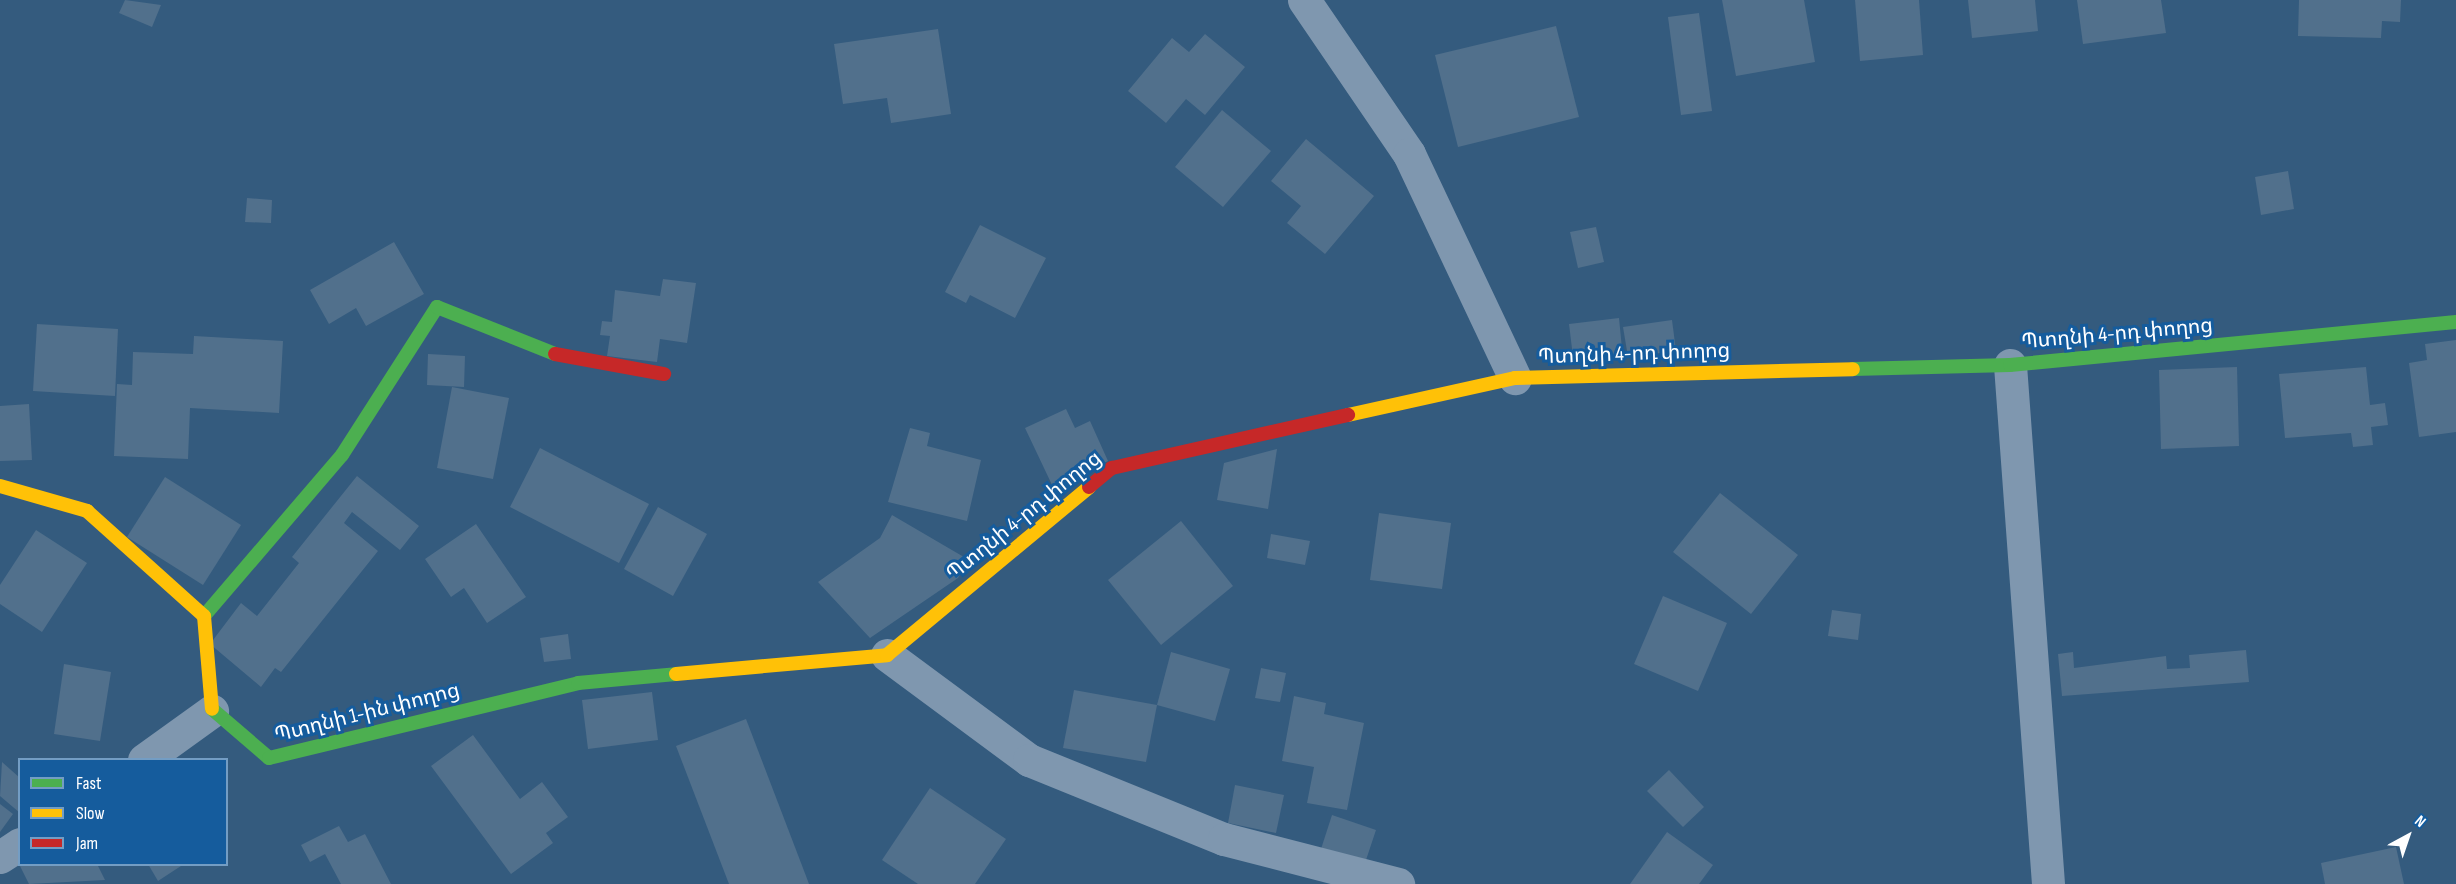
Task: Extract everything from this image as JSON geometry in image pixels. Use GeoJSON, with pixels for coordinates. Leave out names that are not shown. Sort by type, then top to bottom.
{"type":"FeatureCollection","features":[{"type":"Feature","properties":{"kind":"street"},"geometry":{"type":"LineString","coordinates":[[1304,0],[1409,154],[1515,378]]}},
{"type":"Feature","properties":{"kind":"street"},"geometry":{"type":"LineString","coordinates":[[204,616],[342,455],[437,307],[567,359],[663,374]]}},
{"type":"Feature","properties":{"kind":"street","name":"Պտղնի 4-րդ փողոց"},"geometry":{"type":"LineString","coordinates":[[887,655],[1112,468],[1515,378],[2010,365],[2456,322]]}},
{"type":"Feature","properties":{"kind":"street"},"geometry":{"type":"LineString","coordinates":[[2010,365],[2048,884]]}},
{"type":"Feature","properties":{"kind":"street"},"geometry":{"type":"LineString","coordinates":[[0,486],[87,511],[204,616],[212,711],[145,758]]}},
{"type":"Feature","properties":{"kind":"street"},"geometry":{"type":"LineString","coordinates":[[887,655],[1029,760],[1224,839],[1398,884]]}},
{"type":"Feature","properties":{"kind":"street","name":"Պտղնի 1-ին փողոց"},"geometry":{"type":"LineString","coordinates":[[212,711],[269,758],[578,683],[887,655]]}},
{"type":"Feature","properties":{"kind":"street"},"geometry":{"type":"LineString","coordinates":[[0,856],[18,845]]}},
{"type":"Feature","properties":{"kind":"building"},"geometry":{"type":"Polygon","coordinates":[[[125,0],[161,5],[152,27],[119,13],[125,0]]]}},
{"type":"Feature","properties":{"kind":"building"},"geometry":{"type":"Polygon","coordinates":[[[1722,0],[1804,0],[1815,62],[1736,76],[1722,0]]]}},
{"type":"Feature","properties":{"kind":"building"},"geometry":{"type":"Polygon","coordinates":[[[1855,0],[1919,0],[1923,55],[1860,61],[1855,0]]]}},
{"type":"Feature","properties":{"kind":"building"},"geometry":{"type":"Polygon","coordinates":[[[1968,0],[2035,0],[2038,31],[1972,38],[1968,0]]]}},
{"type":"Feature","properties":{"kind":"building"},"geometry":{"type":"Polygon","coordinates":[[[2077,0],[2161,0],[2166,33],[2083,44],[2077,0]]]}},
{"type":"Feature","properties":{"kind":"building"},"geometry":{"type":"Polygon","coordinates":[[[2299,0],[2401,0],[2400,22],[2382,21],[2381,38],[2298,36],[2299,0]]]}},
{"type":"Feature","properties":{"kind":"building"},"geometry":{"type":"Polygon","coordinates":[[[1699,13],[1712,111],[1681,115],[1668,17],[1699,13]]]}},
{"type":"Feature","properties":{"kind":"building"},"geometry":{"type":"Polygon","coordinates":[[[1556,26],[1579,117],[1458,147],[1435,55],[1556,26]]]}},
{"type":"Feature","properties":{"kind":"building"},"geometry":{"type":"Polygon","coordinates":[[[938,29],[951,114],[891,123],[887,98],[843,104],[834,44],[938,29]]]}},
{"type":"Feature","properties":{"kind":"building"},"geometry":{"type":"Polygon","coordinates":[[[1205,34],[1245,67],[1205,115],[1186,99],[1166,123],[1128,91],[1172,38],[1189,52],[1205,34]]]}},
{"type":"Feature","properties":{"kind":"building"},"geometry":{"type":"Polygon","coordinates":[[[1222,110],[1271,151],[1223,207],[1175,167],[1222,110]]]}},
{"type":"Feature","properties":{"kind":"building"},"geometry":{"type":"Polygon","coordinates":[[[1306,139],[1374,196],[1325,254],[1287,223],[1301,206],[1271,181],[1306,139]]]}},
{"type":"Feature","properties":{"kind":"building"},"geometry":{"type":"Polygon","coordinates":[[[2288,171],[2294,209],[2261,215],[2255,177],[2288,171]]]}},
{"type":"Feature","properties":{"kind":"building"},"geometry":{"type":"Polygon","coordinates":[[[247,198],[272,200],[271,223],[245,222],[247,198]]]}},
{"type":"Feature","properties":{"kind":"building"},"geometry":{"type":"Polygon","coordinates":[[[980,225],[1046,258],[1015,318],[970,295],[966,303],[945,292],[980,225]]]}},
{"type":"Feature","properties":{"kind":"building"},"geometry":{"type":"Polygon","coordinates":[[[1596,227],[1604,262],[1578,268],[1570,232],[1596,227]]]}},
{"type":"Feature","properties":{"kind":"building"},"geometry":{"type":"Polygon","coordinates":[[[394,242],[424,294],[366,326],[356,308],[329,324],[310,290],[394,242]]]}},
{"type":"Feature","properties":{"kind":"building"},"geometry":{"type":"Polygon","coordinates":[[[663,279],[696,283],[687,343],[660,339],[657,362],[607,356],[610,336],[600,335],[602,321],[612,322],[615,290],[660,296],[663,279]]]}},
{"type":"Feature","properties":{"kind":"building"},"geometry":{"type":"Polygon","coordinates":[[[1619,318],[1623,359],[1574,365],[1569,324],[1619,318]]]}},
{"type":"Feature","properties":{"kind":"building"},"geometry":{"type":"Polygon","coordinates":[[[1672,320],[1676,351],[1628,357],[1623,327],[1672,320]]]}},
{"type":"Feature","properties":{"kind":"building"},"geometry":{"type":"Polygon","coordinates":[[[37,324],[118,329],[115,396],[33,391],[37,324]]]}},
{"type":"Feature","properties":{"kind":"building"},"geometry":{"type":"Polygon","coordinates":[[[194,336],[283,341],[279,413],[190,408],[188,459],[114,456],[117,384],[132,385],[133,352],[193,354],[194,336]]]}},
{"type":"Feature","properties":{"kind":"building"},"geometry":{"type":"Polygon","coordinates":[[[2456,340],[2456,432],[2419,437],[2409,363],[2427,360],[2425,344],[2456,340]]]}},
{"type":"Feature","properties":{"kind":"building"},"geometry":{"type":"Polygon","coordinates":[[[428,354],[465,356],[464,387],[427,385],[428,354]]]}},
{"type":"Feature","properties":{"kind":"building"},"geometry":{"type":"Polygon","coordinates":[[[2237,367],[2239,446],[2161,449],[2159,370],[2237,367]]]}},
{"type":"Feature","properties":{"kind":"building"},"geometry":{"type":"Polygon","coordinates":[[[2366,367],[2370,405],[2385,403],[2388,425],[2371,427],[2373,445],[2353,447],[2351,433],[2285,438],[2279,374],[2366,367]]]}},
{"type":"Feature","properties":{"kind":"building"},"geometry":{"type":"Polygon","coordinates":[[[452,387],[509,398],[493,479],[437,468],[452,387]]]}},
{"type":"Feature","properties":{"kind":"building"},"geometry":{"type":"Polygon","coordinates":[[[29,404],[32,460],[0,461],[0,406],[29,404]]]}},
{"type":"Feature","properties":{"kind":"building"},"geometry":{"type":"Polygon","coordinates":[[[1066,409],[1075,428],[1090,421],[1108,461],[1053,487],[1025,428],[1066,409]]]}},
{"type":"Feature","properties":{"kind":"building"},"geometry":{"type":"Polygon","coordinates":[[[910,428],[930,433],[927,446],[981,460],[967,521],[888,502],[910,428]]]}},
{"type":"Feature","properties":{"kind":"building"},"geometry":{"type":"Polygon","coordinates":[[[540,448],[649,504],[619,563],[510,507],[540,448]]]}},
{"type":"Feature","properties":{"kind":"building"},"geometry":{"type":"Polygon","coordinates":[[[1277,449],[1268,509],[1217,500],[1224,463],[1277,449]]]}},
{"type":"Feature","properties":{"kind":"building"},"geometry":{"type":"Polygon","coordinates":[[[357,476],[419,526],[400,550],[352,512],[344,523],[378,551],[281,672],[275,668],[261,687],[210,644],[241,603],[257,616],[299,563],[292,557],[357,476]]]}},
{"type":"Feature","properties":{"kind":"building"},"geometry":{"type":"Polygon","coordinates":[[[165,477],[241,525],[203,585],[127,537],[165,477]]]}},
{"type":"Feature","properties":{"kind":"building"},"geometry":{"type":"Polygon","coordinates":[[[1720,493],[1798,555],[1751,614],[1673,552],[1720,493]]]}},
{"type":"Feature","properties":{"kind":"building"},"geometry":{"type":"Polygon","coordinates":[[[658,507],[707,534],[673,596],[624,569],[658,507]]]}},
{"type":"Feature","properties":{"kind":"building"},"geometry":{"type":"Polygon","coordinates":[[[1379,513],[1451,523],[1442,589],[1370,580],[1379,513]]]}},
{"type":"Feature","properties":{"kind":"building"},"geometry":{"type":"Polygon","coordinates":[[[892,515],[969,560],[958,578],[870,638],[818,582],[880,538],[892,515]]]}},
{"type":"Feature","properties":{"kind":"building"},"geometry":{"type":"Polygon","coordinates":[[[1181,521],[1233,586],[1161,645],[1108,580],[1181,521]]]}},
{"type":"Feature","properties":{"kind":"building"},"geometry":{"type":"Polygon","coordinates":[[[476,524],[526,597],[487,623],[464,588],[451,597],[425,559],[476,524]]]}},
{"type":"Feature","properties":{"kind":"building"},"geometry":{"type":"Polygon","coordinates":[[[36,530],[87,563],[42,632],[0,604],[0,585],[36,530]]]}},
{"type":"Feature","properties":{"kind":"building"},"geometry":{"type":"Polygon","coordinates":[[[1271,534],[1310,541],[1305,565],[1267,558],[1271,534]]]}},
{"type":"Feature","properties":{"kind":"building"},"geometry":{"type":"Polygon","coordinates":[[[1663,596],[1727,623],[1698,691],[1634,664],[1663,596]]]}},
{"type":"Feature","properties":{"kind":"building"},"geometry":{"type":"Polygon","coordinates":[[[1832,610],[1861,614],[1858,640],[1828,636],[1832,610]]]}},
{"type":"Feature","properties":{"kind":"building"},"geometry":{"type":"Polygon","coordinates":[[[568,634],[571,659],[544,662],[540,638],[568,634]]]}},
{"type":"Feature","properties":{"kind":"building"},"geometry":{"type":"Polygon","coordinates":[[[2246,650],[2249,682],[2062,696],[2058,654],[2073,652],[2074,668],[2166,656],[2167,669],[2190,668],[2189,655],[2246,650]]]}},
{"type":"Feature","properties":{"kind":"building"},"geometry":{"type":"Polygon","coordinates":[[[1171,652],[1230,669],[1215,721],[1157,705],[1171,652]]]}},
{"type":"Feature","properties":{"kind":"building"},"geometry":{"type":"Polygon","coordinates":[[[64,664],[111,672],[100,741],[54,734],[64,664]]]}},
{"type":"Feature","properties":{"kind":"building"},"geometry":{"type":"Polygon","coordinates":[[[1261,668],[1286,673],[1280,702],[1255,698],[1261,668]]]}},
{"type":"Feature","properties":{"kind":"building"},"geometry":{"type":"Polygon","coordinates":[[[1074,690],[1157,705],[1146,762],[1063,748],[1074,690]]]}},
{"type":"Feature","properties":{"kind":"building"},"geometry":{"type":"Polygon","coordinates":[[[652,692],[658,740],[588,749],[582,700],[652,692]]]}},
{"type":"Feature","properties":{"kind":"building"},"geometry":{"type":"Polygon","coordinates":[[[1294,696],[1326,703],[1324,714],[1364,723],[1347,810],[1307,803],[1314,767],[1282,761],[1294,696]]]}},
{"type":"Feature","properties":{"kind":"building"},"geometry":{"type":"Polygon","coordinates":[[[746,719],[809,884],[729,884],[676,746],[746,719]]]}},
{"type":"Feature","properties":{"kind":"building"},"geometry":{"type":"Polygon","coordinates":[[[473,735],[520,799],[542,782],[568,817],[546,833],[553,843],[511,874],[431,766],[473,735]]]}},
{"type":"Feature","properties":{"kind":"building"},"geometry":{"type":"Polygon","coordinates":[[[2,762],[18,776],[18,811],[0,796],[2,762]]]}},
{"type":"Feature","properties":{"kind":"building"},"geometry":{"type":"Polygon","coordinates":[[[1669,770],[1704,807],[1683,827],[1647,791],[1669,770]]]}},
{"type":"Feature","properties":{"kind":"building"},"geometry":{"type":"Polygon","coordinates":[[[1235,785],[1284,795],[1276,833],[1228,823],[1235,785]]]}},
{"type":"Feature","properties":{"kind":"building"},"geometry":{"type":"Polygon","coordinates":[[[930,788],[1006,839],[975,884],[918,884],[882,860],[930,788]]]}},
{"type":"Feature","properties":{"kind":"building"},"geometry":{"type":"Polygon","coordinates":[[[0,804],[13,814],[0,832],[0,804]]]}},
{"type":"Feature","properties":{"kind":"building"},"geometry":{"type":"Polygon","coordinates":[[[1332,815],[1376,830],[1365,863],[1321,849],[1332,815]]]}},
{"type":"Feature","properties":{"kind":"building"},"geometry":{"type":"Polygon","coordinates":[[[339,826],[348,842],[365,834],[391,884],[341,884],[325,854],[310,862],[301,845],[339,826]]]}},
{"type":"Feature","properties":{"kind":"building"},"geometry":{"type":"Polygon","coordinates":[[[1667,832],[1713,865],[1699,884],[1630,884],[1667,832]]]}},
{"type":"Feature","properties":{"kind":"building"},"geometry":{"type":"Polygon","coordinates":[[[2396,847],[2404,884],[2325,884],[2321,863],[2396,847]]]}},
{"type":"Feature","properties":{"kind":"building"},"geometry":{"type":"Polygon","coordinates":[[[20,866],[98,866],[105,880],[29,884],[20,866]]]}},
{"type":"Feature","properties":{"kind":"building"},"geometry":{"type":"Polygon","coordinates":[[[149,866],[181,866],[158,881],[149,866]]]}},
{"type":"Feature","properties":{"kind":"traffic: fast"},"geometry":{"type":"LineString","coordinates":[[204,616],[342,455],[437,307],[555,354]]}},
{"type":"Feature","properties":{"kind":"traffic: fast"},"geometry":{"type":"LineString","coordinates":[[1853,369],[2010,365],[2456,322]]}},
{"type":"Feature","properties":{"kind":"traffic: fast"},"geometry":{"type":"LineString","coordinates":[[212,709],[269,758],[578,683],[676,674]]}},
{"type":"Feature","properties":{"kind":"traffic: slow"},"geometry":{"type":"LineString","coordinates":[[1348,415],[1515,378],[1853,369]]}},
{"type":"Feature","properties":{"kind":"traffic: slow"},"geometry":{"type":"LineString","coordinates":[[0,486],[87,511],[204,616],[212,709]]}},
{"type":"Feature","properties":{"kind":"traffic: slow"},"geometry":{"type":"LineString","coordinates":[[676,674],[887,655],[1089,487]]}},
{"type":"Feature","properties":{"kind":"traffic: jam"},"geometry":{"type":"LineString","coordinates":[[555,354],[664,374]]}},
{"type":"Feature","properties":{"kind":"traffic: jam"},"geometry":{"type":"LineString","coordinates":[[1089,487],[1112,468],[1348,415]]}}]}
